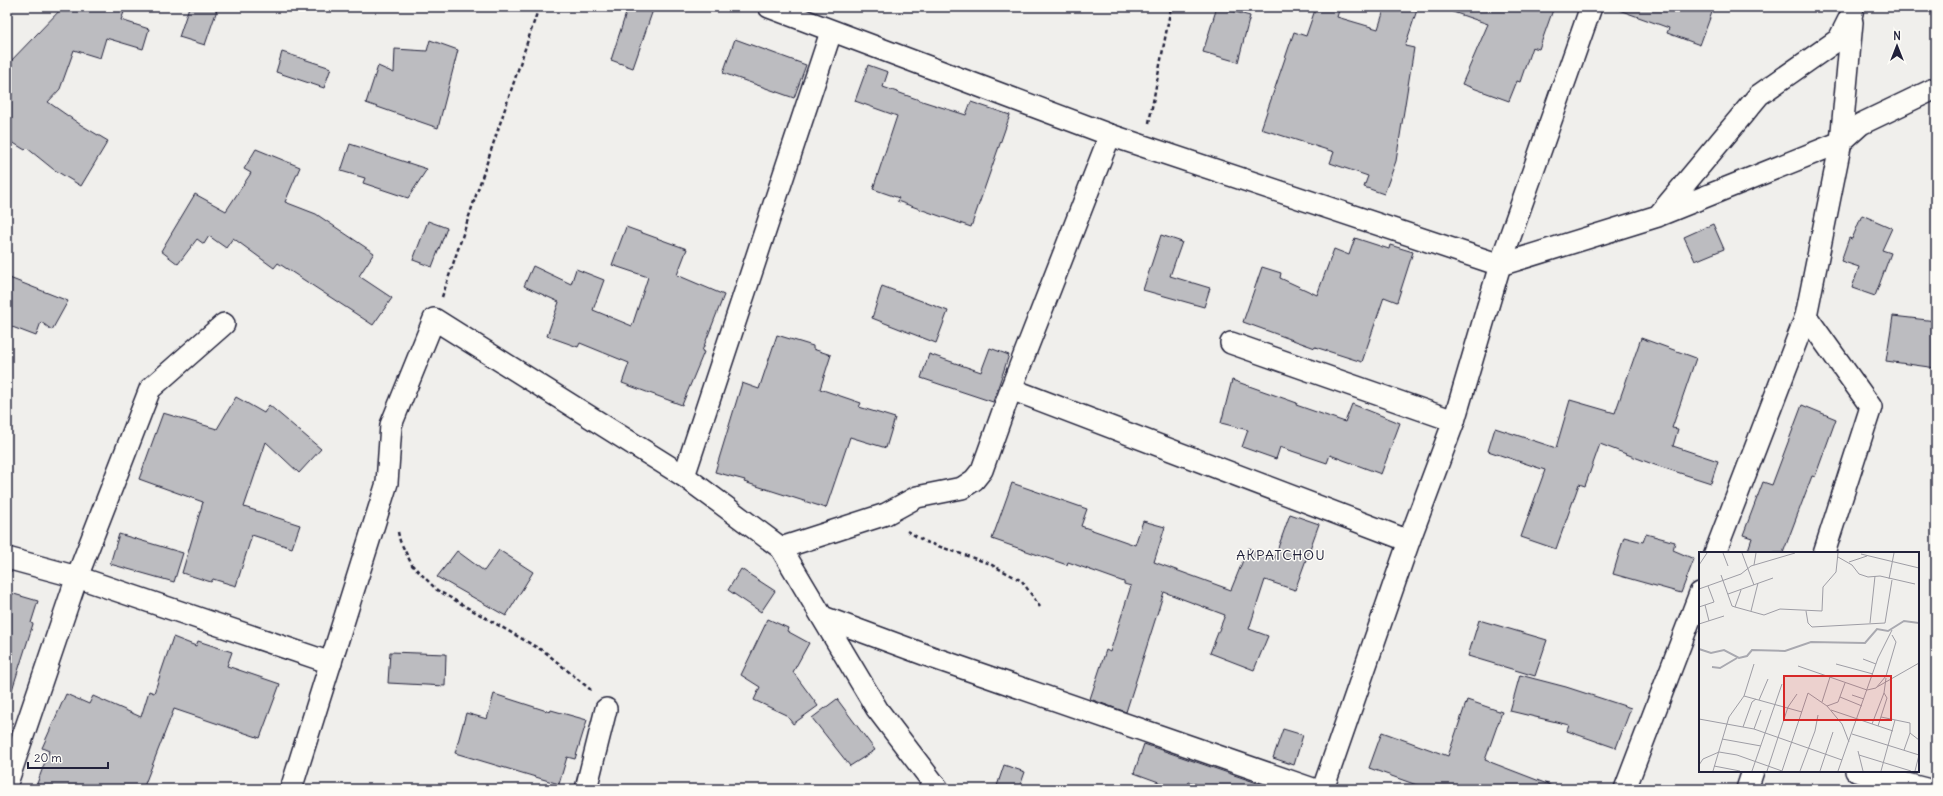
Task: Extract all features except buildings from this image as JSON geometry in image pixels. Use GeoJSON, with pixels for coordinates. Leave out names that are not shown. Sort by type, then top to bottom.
{"type":"FeatureCollection","features":[{"type":"Feature","properties":{"kind":"street"},"geometry":{"type":"LineString","coordinates":[[769,7],[831,32],[1110,135],[1500,264],[1658,216],[1840,142],[1861,124],[1936,88]]}},
{"type":"Feature","properties":{"kind":"street"},"geometry":{"type":"LineString","coordinates":[[1323,789],[1409,542],[1454,421],[1500,264],[1591,7]]}},
{"type":"Feature","properties":{"kind":"street"},"geometry":{"type":"LineString","coordinates":[[1658,216],[1759,95],[1839,39],[1853,10]]}},
{"type":"Feature","properties":{"kind":"street"},"geometry":{"type":"LineString","coordinates":[[1716,552],[1806,316],[1840,142],[1853,10]]}},
{"type":"Feature","properties":{"kind":"street"},"geometry":{"type":"LineString","coordinates":[[684,476],[831,32]]}},
{"type":"Feature","properties":{"kind":"street"},"geometry":{"type":"LineString","coordinates":[[781,548],[886,514],[917,497],[962,488],[974,480],[982,470],[1110,135]]}},
{"type":"Feature","properties":{"kind":"street"},"geometry":{"type":"LineString","coordinates":[[1806,316],[1871,406],[1824,552]]}},
{"type":"Feature","properties":{"kind":"street"},"geometry":{"type":"LineString","coordinates":[[291,789],[387,483],[391,425],[434,319],[684,476],[781,548],[877,710],[938,789]]}},
{"type":"Feature","properties":{"kind":"street"},"geometry":{"type":"LineString","coordinates":[[7,783],[77,577],[150,389],[224,324]]}},
{"type":"Feature","properties":{"kind":"street"},"geometry":{"type":"LineString","coordinates":[[1232,343],[1454,421]]}},
{"type":"Feature","properties":{"kind":"street"},"geometry":{"type":"LineString","coordinates":[[1012,389],[1409,542]]}},
{"type":"Feature","properties":{"kind":"street"},"geometry":{"type":"LineString","coordinates":[[7,558],[77,577],[331,663]]}},
{"type":"Feature","properties":{"kind":"street"},"geometry":{"type":"LineString","coordinates":[[1625,789],[1699,597]]}},
{"type":"Feature","properties":{"kind":"street"},"geometry":{"type":"LineString","coordinates":[[823,617],[934,658],[1313,789]]}},
{"type":"Feature","properties":{"kind":"street"},"geometry":{"type":"LineString","coordinates":[[586,789],[606,709]]}},
{"type":"Feature","properties":{"kind":"street"},"geometry":{"type":"LineString","coordinates":[[1747,789],[1753,772]]}},
{"type":"Feature","properties":{"kind":"street"},"geometry":{"type":"LineString","coordinates":[[1860,772],[1926,789]]}},
{"type":"Feature","properties":{"kind":"path"},"geometry":{"type":"LineString","coordinates":[[434,319],[539,7]]}},
{"type":"Feature","properties":{"kind":"path"},"geometry":{"type":"LineString","coordinates":[[1143,146],[1156,93],[1171,7]]}},
{"type":"Feature","properties":{"kind":"path"},"geometry":{"type":"LineString","coordinates":[[886,514],[901,527],[926,542],[988,563],[1022,581],[1040,607]]}},
{"type":"Feature","properties":{"kind":"path"},"geometry":{"type":"LineString","coordinates":[[397,526],[400,541],[412,565],[437,590],[544,652],[594,693],[606,709]]}},
{"type":"Feature","properties":{"kind":"district","name":"AKPATCHOU"},"geometry":{"type":"Point","coordinates":[1281,555]}}]}
